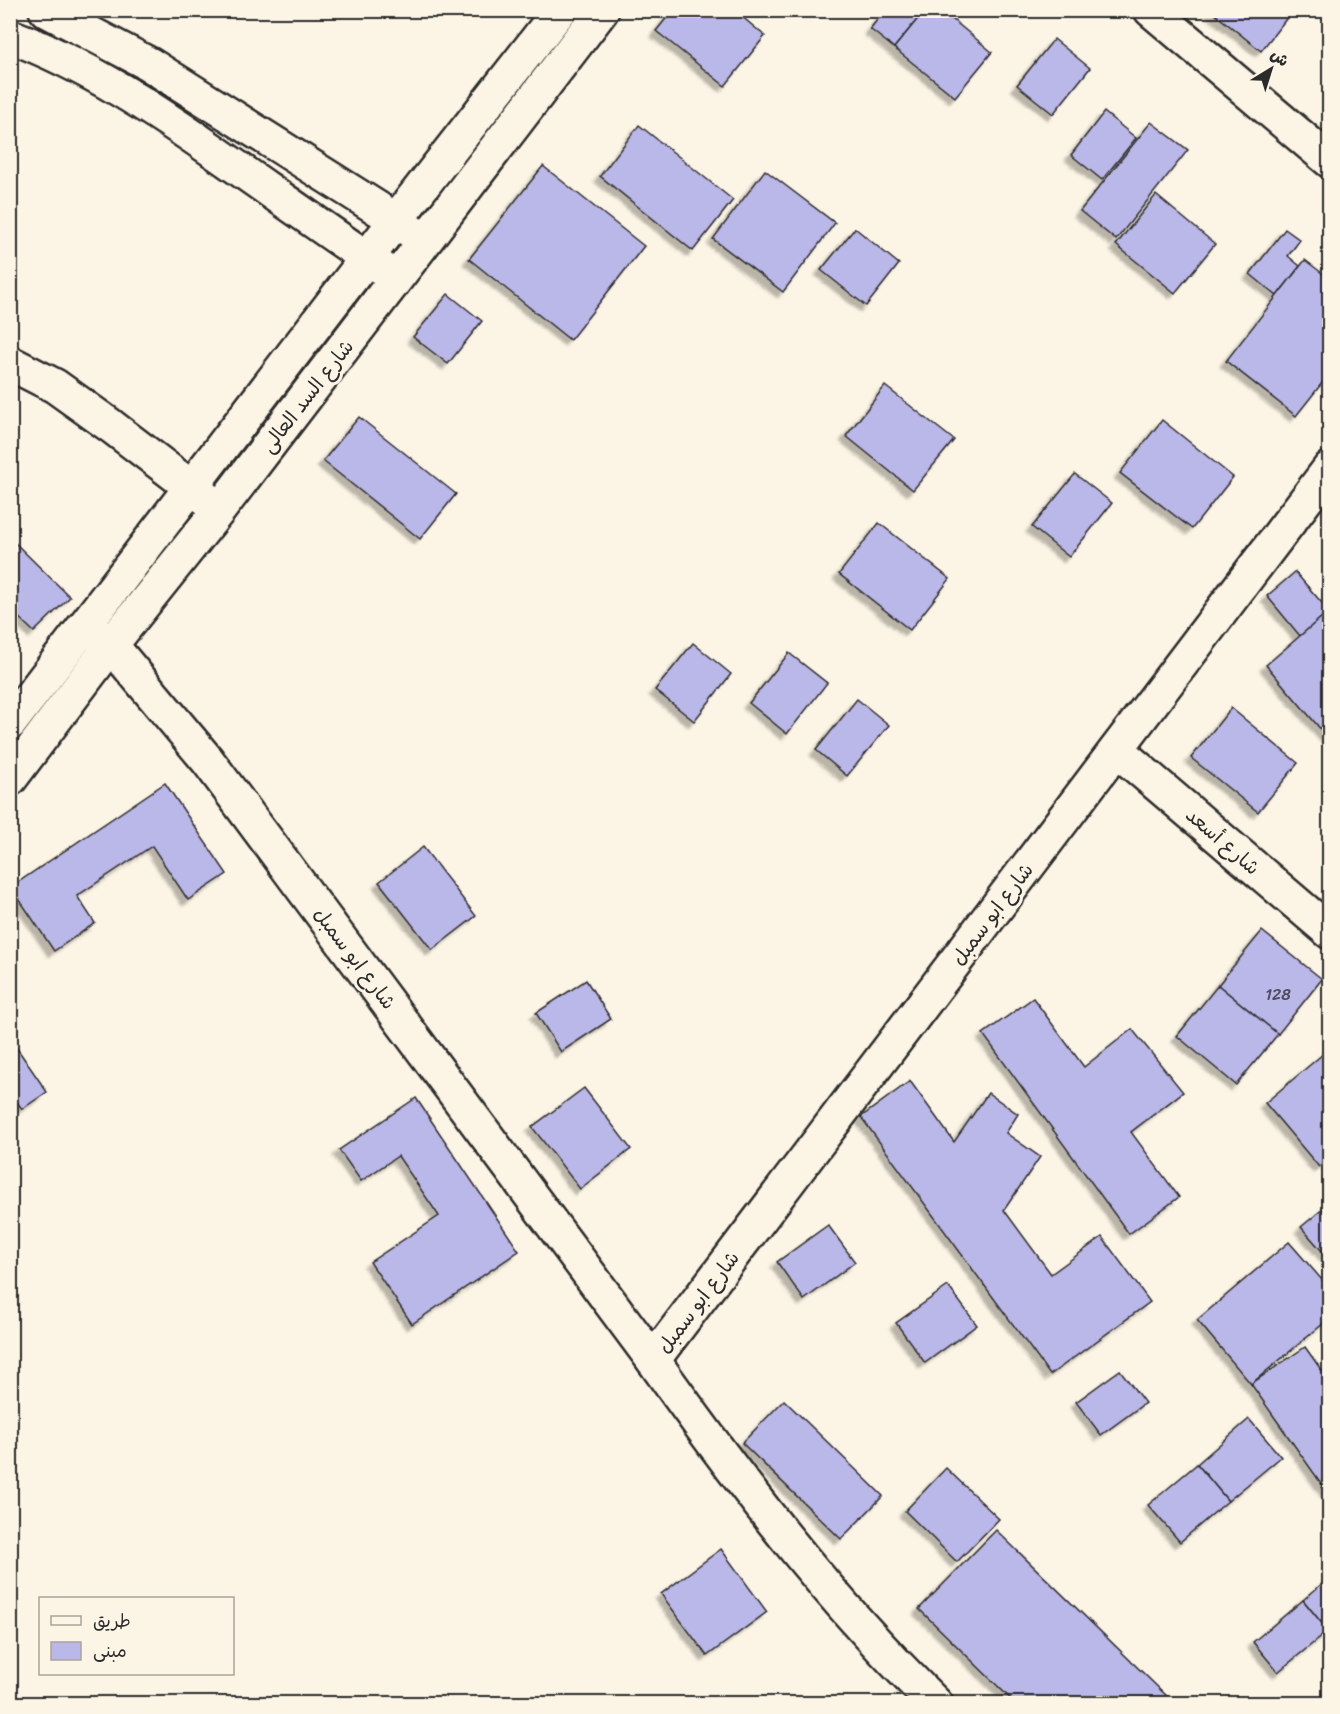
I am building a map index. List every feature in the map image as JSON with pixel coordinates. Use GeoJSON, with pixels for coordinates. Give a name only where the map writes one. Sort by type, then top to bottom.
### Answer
{"type":"FeatureCollection","features":[{"type":"Feature","properties":{"kind":"street"},"geometry":{"type":"LineString","coordinates":[[46,10],[149,64],[396,220],[426,242]]}},
{"type":"Feature","properties":{"kind":"street"},"geometry":{"type":"LineString","coordinates":[[10,723],[98,636],[193,487],[366,258],[560,10]]}},
{"type":"Feature","properties":{"kind":"street","name":"شارع السد العالى"},"geometry":{"type":"LineString","coordinates":[[10,779],[98,636],[219,510],[602,10]]}},
{"type":"Feature","properties":{"kind":"street"},"geometry":{"type":"LineString","coordinates":[[1151,10],[1329,161]]}},
{"type":"Feature","properties":{"kind":"street"},"geometry":{"type":"LineString","coordinates":[[10,36],[38,46],[130,95],[184,130],[397,279]]}},
{"type":"Feature","properties":{"kind":"street"},"geometry":{"type":"LineString","coordinates":[[10,363],[55,386],[193,487],[219,510]]}},
{"type":"Feature","properties":{"kind":"street","name":"شارع ابو سمبل"},"geometry":{"type":"LineString","coordinates":[[653,1360],[1329,468]]}},
{"type":"Feature","properties":{"kind":"street","name":"شارع ابو سمبل"},"geometry":{"type":"LineString","coordinates":[[98,636],[215,770],[653,1360],[717,1450],[785,1537],[856,1622],[936,1704]]}},
{"type":"Feature","properties":{"kind":"street","name":"شارع أسعد"},"geometry":{"type":"LineString","coordinates":[[1117,750],[1329,932]]}},
{"type":"Feature","properties":{"kind":"building"},"geometry":{"type":"Polygon","coordinates":[[[673,10],[734,10],[765,36],[725,86],[656,31],[673,10]]]}},
{"type":"Feature","properties":{"kind":"building"},"geometry":{"type":"Polygon","coordinates":[[[885,10],[925,10],[894,48],[870,29],[885,10]]]}},
{"type":"Feature","properties":{"kind":"building"},"geometry":{"type":"Polygon","coordinates":[[[925,10],[941,10],[992,52],[955,97],[894,48],[925,10]]]}},
{"type":"Feature","properties":{"kind":"building"},"geometry":{"type":"Polygon","coordinates":[[[1210,10],[1293,10],[1261,51],[1210,10]]]}},
{"type":"Feature","properties":{"kind":"building"},"geometry":{"type":"Polygon","coordinates":[[[1054,39],[1090,68],[1053,114],[1017,85],[1054,39]]]}},
{"type":"Feature","properties":{"kind":"building"},"geometry":{"type":"Polygon","coordinates":[[[1104,112],[1136,138],[1102,180],[1071,155],[1104,112]]]}},
{"type":"Feature","properties":{"kind":"building"},"geometry":{"type":"Polygon","coordinates":[[[1151,122],[1188,150],[1116,240],[1080,211],[1151,122]]]}},
{"type":"Feature","properties":{"kind":"building"},"geometry":{"type":"Polygon","coordinates":[[[639,125],[733,200],[693,251],[600,176],[639,125]]]}},
{"type":"Feature","properties":{"kind":"building"},"geometry":{"type":"Polygon","coordinates":[[[543,166],[644,246],[570,340],[469,259],[543,166]]]}},
{"type":"Feature","properties":{"kind":"building"},"geometry":{"type":"Polygon","coordinates":[[[765,170],[835,223],[783,292],[713,239],[765,170]]]}},
{"type":"Feature","properties":{"kind":"building"},"geometry":{"type":"Polygon","coordinates":[[[1156,195],[1215,244],[1175,293],[1116,245],[1156,195]]]}},
{"type":"Feature","properties":{"kind":"building"},"geometry":{"type":"Polygon","coordinates":[[[855,228],[899,264],[866,306],[821,270],[855,228]]]}},
{"type":"Feature","properties":{"kind":"building"},"geometry":{"type":"Polygon","coordinates":[[[1285,229],[1300,240],[1288,256],[1300,266],[1277,296],[1250,274],[1285,229]]]}},
{"type":"Feature","properties":{"kind":"building"},"geometry":{"type":"Polygon","coordinates":[[[1305,260],[1330,279],[1330,373],[1296,416],[1226,361],[1305,260]]]}},
{"type":"Feature","properties":{"kind":"building"},"geometry":{"type":"Polygon","coordinates":[[[448,294],[482,321],[448,364],[413,337],[448,294]]]}},
{"type":"Feature","properties":{"kind":"building"},"geometry":{"type":"Polygon","coordinates":[[[885,386],[954,440],[913,490],[846,436],[885,386]]]}},
{"type":"Feature","properties":{"kind":"building"},"geometry":{"type":"Polygon","coordinates":[[[359,417],[456,494],[420,539],[323,461],[359,417]]]}},
{"type":"Feature","properties":{"kind":"building"},"geometry":{"type":"Polygon","coordinates":[[[1162,420],[1233,477],[1192,529],[1120,473],[1162,420]]]}},
{"type":"Feature","properties":{"kind":"building"},"geometry":{"type":"Polygon","coordinates":[[[1075,474],[1112,503],[1069,557],[1032,527],[1075,474]]]}},
{"type":"Feature","properties":{"kind":"building"},"geometry":{"type":"Polygon","coordinates":[[[879,523],[950,579],[910,630],[839,574],[879,523]]]}},
{"type":"Feature","properties":{"kind":"building"},"geometry":{"type":"Polygon","coordinates":[[[10,538],[70,597],[34,632],[10,609],[10,538]]]}},
{"type":"Feature","properties":{"kind":"building"},"geometry":{"type":"Polygon","coordinates":[[[1295,572],[1329,611],[1300,636],[1267,596],[1295,572]]]}},
{"type":"Feature","properties":{"kind":"building"},"geometry":{"type":"Polygon","coordinates":[[[1330,612],[1329,739],[1266,665],[1330,612]]]}},
{"type":"Feature","properties":{"kind":"building"},"geometry":{"type":"Polygon","coordinates":[[[693,643],[731,674],[694,721],[655,690],[693,643]]]}},
{"type":"Feature","properties":{"kind":"building"},"geometry":{"type":"Polygon","coordinates":[[[789,653],[827,683],[787,734],[749,703],[789,653]]]}},
{"type":"Feature","properties":{"kind":"building"},"geometry":{"type":"Polygon","coordinates":[[[857,699],[889,725],[847,776],[816,750],[857,699]]]}},
{"type":"Feature","properties":{"kind":"building"},"geometry":{"type":"Polygon","coordinates":[[[1231,708],[1298,763],[1258,812],[1191,758],[1231,708]]]}},
{"type":"Feature","properties":{"kind":"building"},"geometry":{"type":"Polygon","coordinates":[[[165,783],[227,874],[188,900],[152,846],[77,896],[95,923],[54,951],[11,887],[165,783]]]}},
{"type":"Feature","properties":{"kind":"building"},"geometry":{"type":"Polygon","coordinates":[[[423,847],[476,916],[432,950],[379,882],[423,847]]]}},
{"type":"Feature","properties":{"kind":"building"},"geometry":{"type":"Polygon","coordinates":[[[1262,931],[1322,979],[1278,1034],[1218,985],[1262,931]]]}},
{"type":"Feature","properties":{"kind":"building"},"geometry":{"type":"Polygon","coordinates":[[[586,980],[611,1019],[561,1052],[536,1013],[586,980]]]}},
{"type":"Feature","properties":{"kind":"building"},"geometry":{"type":"Polygon","coordinates":[[[1218,985],[1278,1034],[1236,1085],[1177,1036],[1218,985]]]}},
{"type":"Feature","properties":{"kind":"building"},"geometry":{"type":"Polygon","coordinates":[[[1033,998],[1084,1067],[1132,1029],[1183,1092],[1131,1132],[1179,1197],[1129,1234],[983,1034],[1033,998]]]}},
{"type":"Feature","properties":{"kind":"building"},"geometry":{"type":"Polygon","coordinates":[[[10,1038],[47,1092],[22,1109],[10,1092],[10,1038]]]}},
{"type":"Feature","properties":{"kind":"building"},"geometry":{"type":"Polygon","coordinates":[[[1330,1048],[1330,1158],[1319,1167],[1265,1103],[1330,1048]]]}},
{"type":"Feature","properties":{"kind":"building"},"geometry":{"type":"Polygon","coordinates":[[[910,1081],[954,1142],[988,1093],[1018,1114],[1006,1133],[1040,1157],[1004,1210],[1051,1274],[1102,1237],[1150,1302],[1050,1375],[861,1117],[910,1081]]]}},
{"type":"Feature","properties":{"kind":"building"},"geometry":{"type":"Polygon","coordinates":[[[584,1088],[631,1149],[580,1189],[532,1127],[584,1088]]]}},
{"type":"Feature","properties":{"kind":"building"},"geometry":{"type":"Polygon","coordinates":[[[416,1098],[519,1251],[412,1324],[370,1262],[439,1216],[398,1156],[361,1181],[339,1150],[416,1098]]]}},
{"type":"Feature","properties":{"kind":"building"},"geometry":{"type":"Polygon","coordinates":[[[1330,1203],[1330,1260],[1301,1227],[1330,1203]]]}},
{"type":"Feature","properties":{"kind":"building"},"geometry":{"type":"Polygon","coordinates":[[[828,1225],[855,1262],[804,1300],[777,1262],[828,1225]]]}},
{"type":"Feature","properties":{"kind":"building"},"geometry":{"type":"Polygon","coordinates":[[[1289,1242],[1330,1289],[1330,1318],[1251,1384],[1197,1320],[1289,1242]]]}},
{"type":"Feature","properties":{"kind":"building"},"geometry":{"type":"Polygon","coordinates":[[[948,1286],[977,1325],[925,1363],[896,1323],[948,1286]]]}},
{"type":"Feature","properties":{"kind":"building"},"geometry":{"type":"Polygon","coordinates":[[[1305,1347],[1330,1382],[1330,1496],[1251,1384],[1305,1347]]]}},
{"type":"Feature","properties":{"kind":"building"},"geometry":{"type":"Polygon","coordinates":[[[1120,1370],[1145,1403],[1101,1435],[1076,1402],[1120,1370]]]}},
{"type":"Feature","properties":{"kind":"building"},"geometry":{"type":"Polygon","coordinates":[[[784,1400],[883,1496],[841,1539],[742,1443],[784,1400]]]}},
{"type":"Feature","properties":{"kind":"building"},"geometry":{"type":"Polygon","coordinates":[[[1249,1419],[1281,1457],[1228,1501],[1197,1464],[1249,1419]]]}},
{"type":"Feature","properties":{"kind":"building"},"geometry":{"type":"Polygon","coordinates":[[[1197,1464],[1228,1501],[1180,1542],[1148,1505],[1197,1464]]]}},
{"type":"Feature","properties":{"kind":"building"},"geometry":{"type":"Polygon","coordinates":[[[946,1468],[999,1519],[957,1562],[905,1511],[946,1468]]]}},
{"type":"Feature","properties":{"kind":"building"},"geometry":{"type":"Polygon","coordinates":[[[996,1530],[1171,1700],[1167,1704],[1016,1704],[919,1609],[996,1530]]]}},
{"type":"Feature","properties":{"kind":"building"},"geometry":{"type":"Polygon","coordinates":[[[721,1549],[767,1612],[707,1656],[661,1594],[721,1549]]]}},
{"type":"Feature","properties":{"kind":"building"},"geometry":{"type":"Polygon","coordinates":[[[1330,1577],[1330,1629],[1328,1631],[1303,1600],[1330,1577]]]}},
{"type":"Feature","properties":{"kind":"building"},"geometry":{"type":"Polygon","coordinates":[[[1303,1600],[1328,1631],[1278,1672],[1253,1642],[1303,1600]]]}}]}
